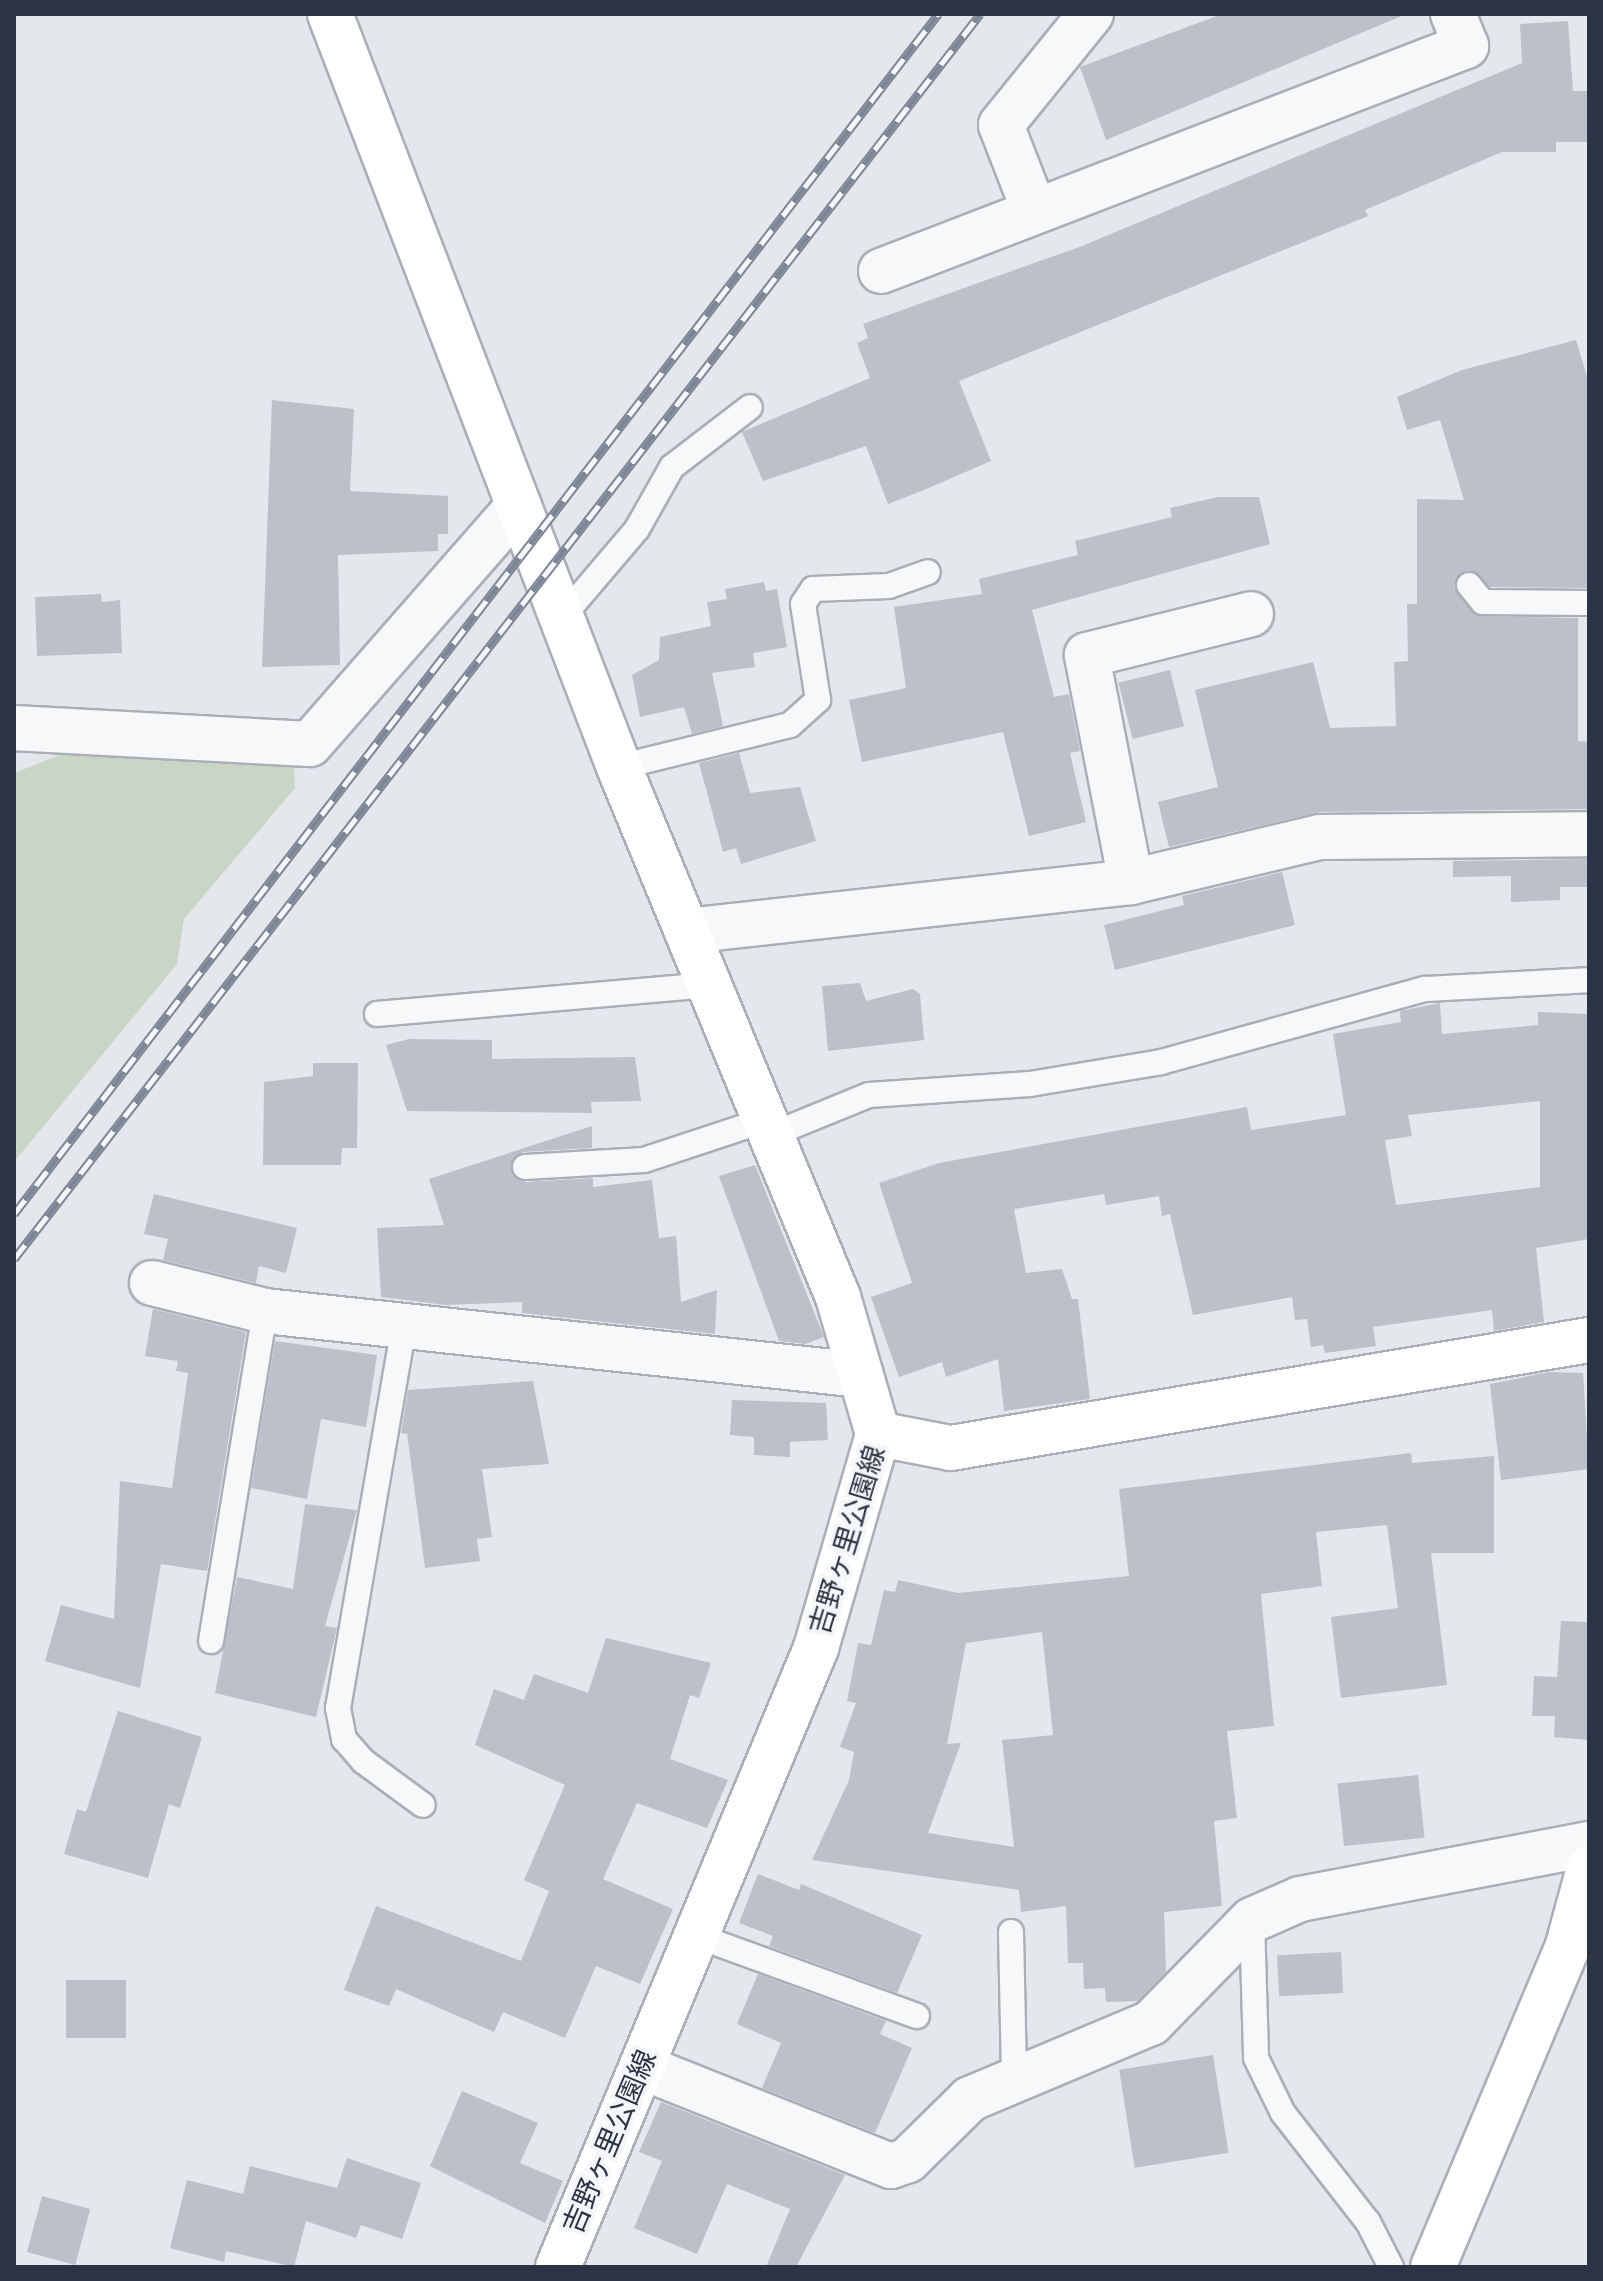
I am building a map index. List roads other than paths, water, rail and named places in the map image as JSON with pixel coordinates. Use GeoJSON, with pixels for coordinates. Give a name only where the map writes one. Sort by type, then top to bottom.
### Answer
{"type":"FeatureCollection","features":[{"type":"Feature","properties":{"kind":"street"},"geometry":{"type":"LineString","coordinates":[[330,14],[619,767],[838,1297],[878,1434]]}},
{"type":"Feature","properties":{"kind":"street"},"geometry":{"type":"LineString","coordinates":[[1034,210],[1001,125],[1091,14]]}},
{"type":"Feature","properties":{"kind":"street"},"geometry":{"type":"LineString","coordinates":[[881,271],[1466,46],[1453,14]]}},
{"type":"Feature","properties":{"kind":"street"},"geometry":{"type":"LineString","coordinates":[[14,728],[310,744],[519,505]]}},
{"type":"Feature","properties":{"kind":"street"},"geometry":{"type":"LineString","coordinates":[[1131,882],[1087,655],[1251,614]]}},
{"type":"Feature","properties":{"kind":"street"},"geometry":{"type":"LineString","coordinates":[[687,931],[1131,882],[1332,836],[1589,834]]}},
{"type":"Feature","properties":{"kind":"street"},"geometry":{"type":"LineString","coordinates":[[152,1283],[265,1311],[861,1375]]}},
{"type":"Feature","properties":{"kind":"street","name":"吉野ヶ里公園線"},"geometry":{"type":"LineString","coordinates":[[558,2267],[816,1648],[878,1434],[951,1448],[1589,1340]]}},
{"type":"Feature","properties":{"kind":"street"},"geometry":{"type":"LineString","coordinates":[[642,2067],[891,2166],[908,2160],[970,2099],[1014,2075],[1151,2023],[1252,1920],[1300,1899],[1589,1844]]}},
{"type":"Feature","properties":{"kind":"street"},"geometry":{"type":"LineString","coordinates":[[1433,2267],[1567,1949],[1589,1868]]}},
{"type":"Feature","properties":{"kind":"lane"},"geometry":{"type":"LineString","coordinates":[[563,616],[637,529],[672,467],[750,407]]}},
{"type":"Feature","properties":{"kind":"lane"},"geometry":{"type":"LineString","coordinates":[[619,767],[790,725],[818,700],[803,604],[813,589],[889,586],[928,572]]}},
{"type":"Feature","properties":{"kind":"lane"},"geometry":{"type":"LineString","coordinates":[[1469,585],[1483,602],[1589,603]]}},
{"type":"Feature","properties":{"kind":"lane"},"geometry":{"type":"LineString","coordinates":[[525,1167],[644,1160],[768,1128],[869,1095],[1030,1084],[1161,1062],[1425,989],[1589,980]]}},
{"type":"Feature","properties":{"kind":"lane"},"geometry":{"type":"LineString","coordinates":[[377,1014],[709,985]]}},
{"type":"Feature","properties":{"kind":"lane"},"geometry":{"type":"LineString","coordinates":[[211,1641],[265,1311]]}},
{"type":"Feature","properties":{"kind":"lane"},"geometry":{"type":"LineString","coordinates":[[404,1326],[338,1708],[344,1739],[363,1761],[423,1805]]}},
{"type":"Feature","properties":{"kind":"lane"},"geometry":{"type":"LineString","coordinates":[[1252,1920],[1256,2058],[1283,2113],[1368,2222],[1391,2267]]}},
{"type":"Feature","properties":{"kind":"lane"},"geometry":{"type":"LineString","coordinates":[[1011,1932],[1014,2075]]}},
{"type":"Feature","properties":{"kind":"lane"},"geometry":{"type":"LineString","coordinates":[[697,1936],[917,2016]]}},
{"type":"Feature","properties":{"kind":"railway"},"geometry":{"type":"LineString","coordinates":[[14,1214],[938,14]]}},
{"type":"Feature","properties":{"kind":"railway"},"geometry":{"type":"LineString","coordinates":[[14,1259],[980,14]]}}]}
